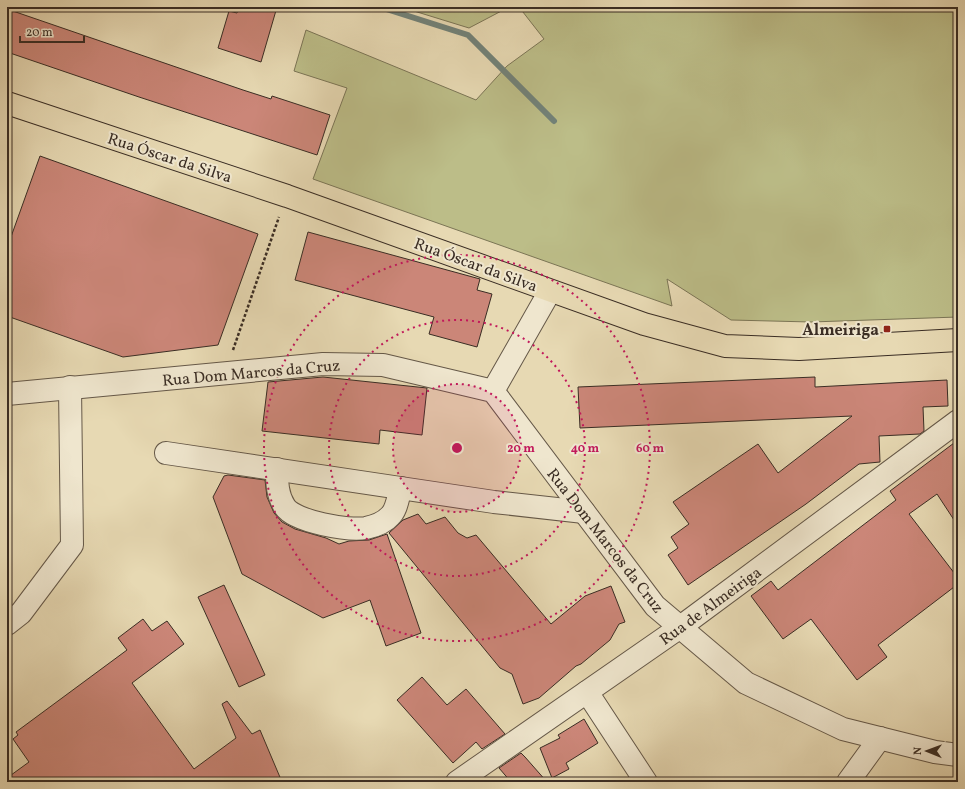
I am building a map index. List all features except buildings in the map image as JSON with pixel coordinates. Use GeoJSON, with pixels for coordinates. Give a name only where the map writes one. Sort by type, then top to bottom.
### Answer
{"type":"FeatureCollection","features":[{"type":"Feature","properties":{"kind":"main road","name":"Rua Óscar da Silva"},"geometry":{"type":"LineString","coordinates":[[7,103],[287,196],[644,324],[725,346],[798,349],[958,340]]}},
{"type":"Feature","properties":{"kind":"street"},"geometry":{"type":"LineString","coordinates":[[494,391],[550,291]]}},
{"type":"Feature","properties":{"kind":"street","name":"Rua Dom Marcos da Cruz"},"geometry":{"type":"LineString","coordinates":[[7,394],[323,364],[383,365],[494,391],[654,606],[746,683],[843,729],[935,752],[958,755]]}},
{"type":"Feature","properties":{"kind":"street"},"geometry":{"type":"LineString","coordinates":[[7,624],[21,613],[72,545],[70,387]]}},
{"type":"Feature","properties":{"kind":"street","name":"Rua de Almeiriga"},"geometry":{"type":"LineString","coordinates":[[458,782],[680,628],[958,421]]}},
{"type":"Feature","properties":{"kind":"street"},"geometry":{"type":"LineString","coordinates":[[166,453],[494,502],[584,512]]}},
{"type":"Feature","properties":{"kind":"street"},"geometry":{"type":"LineString","coordinates":[[277,469],[280,498],[286,509],[301,518],[348,528],[364,528],[383,523],[392,515],[401,488]]}},
{"type":"Feature","properties":{"kind":"street"},"geometry":{"type":"LineString","coordinates":[[587,692],[646,782]]}},
{"type":"Feature","properties":{"kind":"street"},"geometry":{"type":"LineString","coordinates":[[848,782],[851,780],[880,738]]}},
{"type":"Feature","properties":{"kind":"path"},"geometry":{"type":"LineString","coordinates":[[225,373],[287,196]]}},
{"type":"Feature","properties":{"kind":"green space"},"geometry":{"type":"Polygon","coordinates":[[[401,7],[509,7],[469,28],[401,7]]]}},
{"type":"Feature","properties":{"kind":"green space"},"geometry":{"type":"Polygon","coordinates":[[[519,7],[958,7],[958,317],[811,322],[731,320],[667,279],[672,306],[313,179],[347,88],[294,71],[306,30],[476,100],[507,66],[544,39],[519,7]]]}},
{"type":"Feature","properties":{"kind":"waterway"},"geometry":{"type":"LineString","coordinates":[[380,7],[468,35],[554,121]]}},
{"type":"Feature","properties":{"kind":"place","name":"Almeiriga"},"geometry":{"type":"Point","coordinates":[887,329]}}]}
